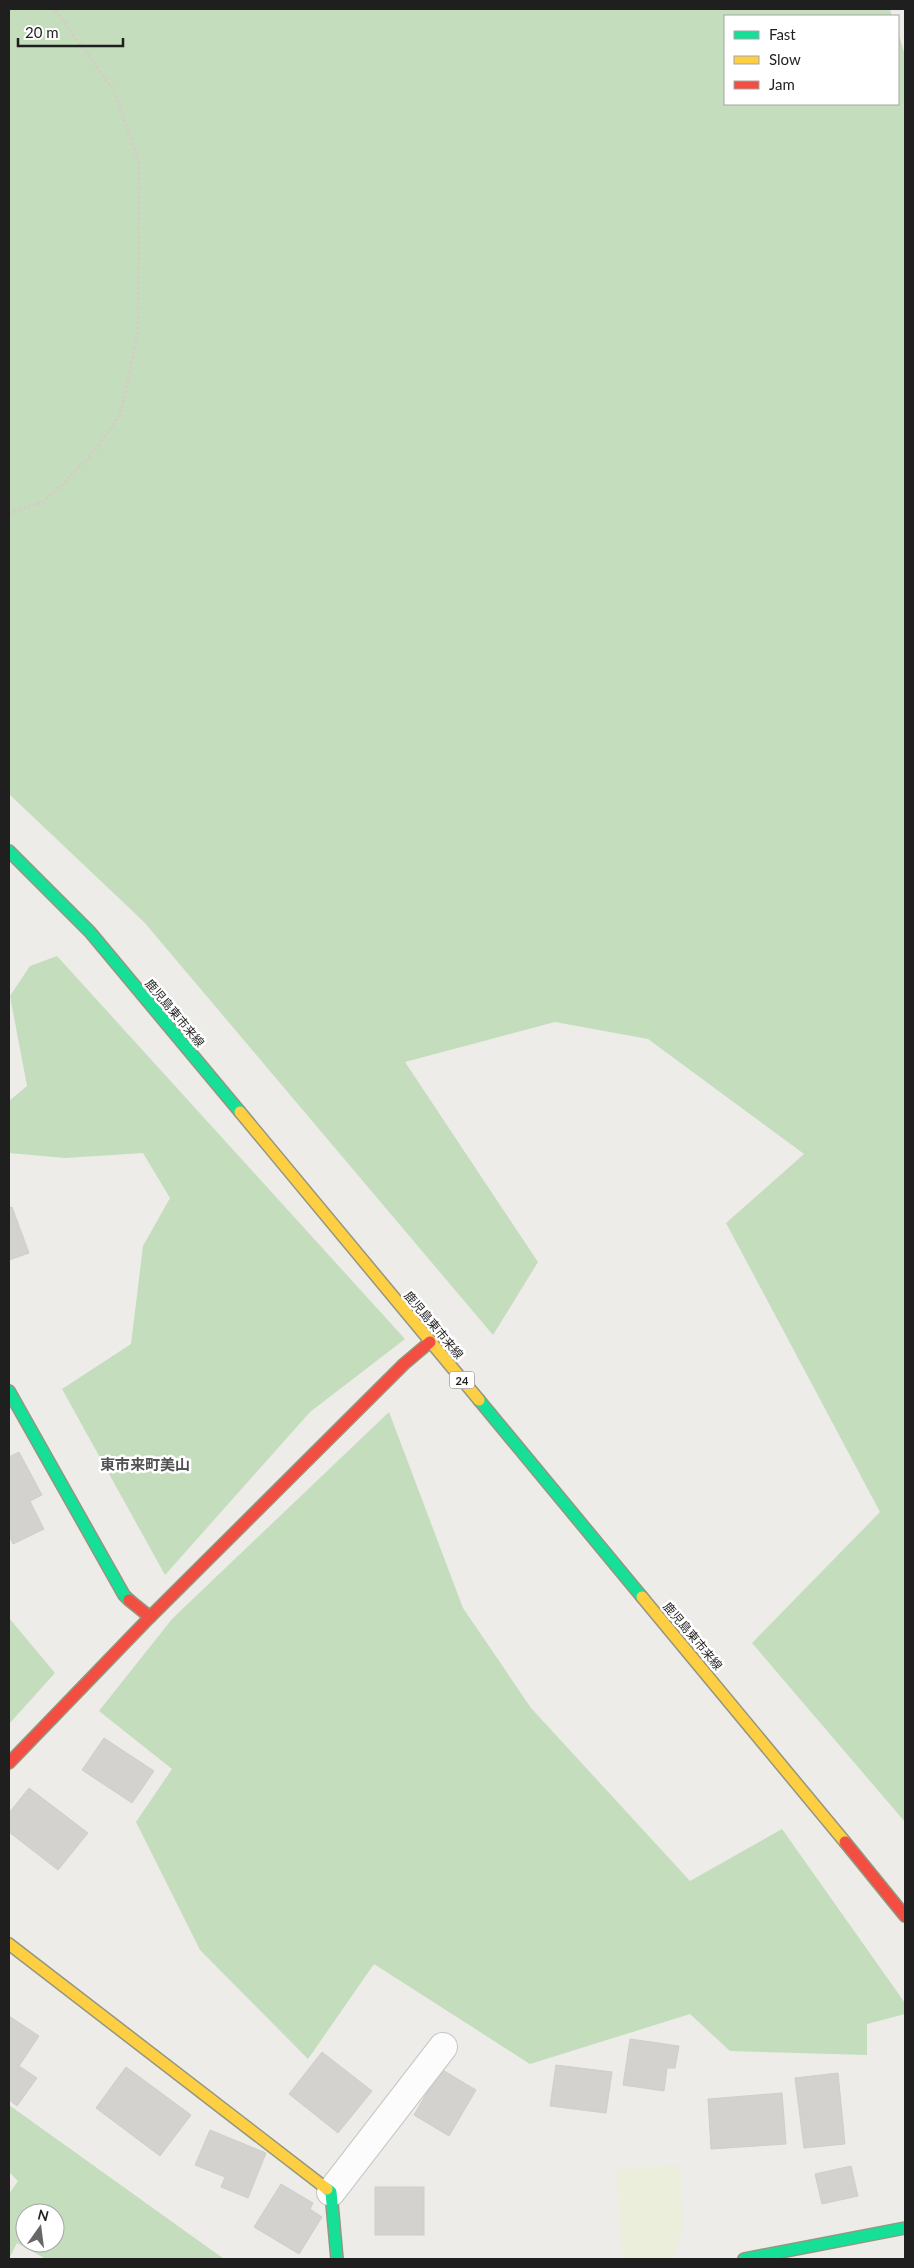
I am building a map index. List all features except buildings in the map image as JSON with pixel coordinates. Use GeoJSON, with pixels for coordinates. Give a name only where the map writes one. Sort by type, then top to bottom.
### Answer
{"type":"FeatureCollection","features":[{"type":"Feature","properties":{"kind":"street","name":"鹿児島東市来線"},"geometry":{"type":"LineString","coordinates":[[9,851],[90,932],[808,1796],[905,1916]]}},
{"type":"Feature","properties":{"kind":"street"},"geometry":{"type":"LineString","coordinates":[[9,1763],[150,1617],[404,1364],[430,1342]]}},
{"type":"Feature","properties":{"kind":"street"},"geometry":{"type":"LineString","coordinates":[[9,1391],[124,1595],[150,1617]]}},
{"type":"Feature","properties":{"kind":"street"},"geometry":{"type":"LineString","coordinates":[[9,1944],[331,2192]]}},
{"type":"Feature","properties":{"kind":"street"},"geometry":{"type":"LineString","coordinates":[[337,2259],[331,2192],[444,2047]]}},
{"type":"Feature","properties":{"kind":"street"},"geometry":{"type":"LineString","coordinates":[[744,2259],[905,2228]]}},
{"type":"Feature","properties":{"kind":"path"},"geometry":{"type":"LineString","coordinates":[[9,513],[45,501],[90,455],[120,415],[138,332],[139,163],[114,90],[54,9]]}},
{"type":"Feature","properties":{"kind":"green space"},"geometry":{"type":"Polygon","coordinates":[[[9,9],[890,9],[892,15],[724,15],[724,105],[899,105],[899,35],[905,55],[905,1822],[752,1643],[880,1512],[726,1223],[804,1154],[648,1039],[555,1022],[405,1062],[538,1262],[493,1335],[144,922],[9,794],[9,9]]]}},
{"type":"Feature","properties":{"kind":"green space"},"geometry":{"type":"Polygon","coordinates":[[[57,956],[405,1339],[310,1412],[165,1575],[62,1389],[131,1344],[143,1246],[170,1198],[143,1153],[65,1158],[9,1153],[9,1101],[27,1086],[10,996],[30,966],[57,956]]]}},
{"type":"Feature","properties":{"kind":"green space"},"geometry":{"type":"Polygon","coordinates":[[[389,1412],[463,1608],[531,1708],[690,1881],[782,1829],[905,2003],[905,2014],[867,2024],[867,2055],[730,2051],[690,2014],[530,2064],[374,1964],[308,2059],[200,1950],[136,1822],[172,1769],[99,1711],[172,1619],[389,1412]]]}},
{"type":"Feature","properties":{"kind":"green space"},"geometry":{"type":"Polygon","coordinates":[[[9,1618],[55,1673],[9,1724],[9,1618]]]}},
{"type":"Feature","properties":{"kind":"green space"},"geometry":{"type":"Polygon","coordinates":[[[9,2105],[224,2259],[46,2259],[35,2253],[65,2253],[65,2203],[15,2203],[15,2247],[9,2259],[9,2194],[18,2181],[9,2172],[9,2105]]]}},
{"type":"Feature","properties":{"kind":"green space"},"geometry":{"type":"Polygon","coordinates":[[[680,2165],[683,2228],[673,2259],[623,2259],[616,2169],[680,2165]]]}},
{"type":"Feature","properties":{"kind":"traffic: fast"},"geometry":{"type":"LineString","coordinates":[[9,851],[90,932],[240,1112]]}},
{"type":"Feature","properties":{"kind":"traffic: fast"},"geometry":{"type":"LineString","coordinates":[[9,1391],[124,1595],[129,1600]]}},
{"type":"Feature","properties":{"kind":"traffic: fast"},"geometry":{"type":"LineString","coordinates":[[479,1400],[642,1597]]}},
{"type":"Feature","properties":{"kind":"traffic: fast"},"geometry":{"type":"LineString","coordinates":[[327,2189],[331,2192],[337,2259]]}},
{"type":"Feature","properties":{"kind":"traffic: fast"},"geometry":{"type":"LineString","coordinates":[[744,2259],[905,2228]]}},
{"type":"Feature","properties":{"kind":"traffic: slow"},"geometry":{"type":"LineString","coordinates":[[240,1112],[479,1400]]}},
{"type":"Feature","properties":{"kind":"traffic: slow"},"geometry":{"type":"LineString","coordinates":[[642,1597],[845,1842]]}},
{"type":"Feature","properties":{"kind":"traffic: slow"},"geometry":{"type":"LineString","coordinates":[[9,1944],[327,2189]]}},
{"type":"Feature","properties":{"kind":"traffic: jam"},"geometry":{"type":"LineString","coordinates":[[150,1617],[404,1364],[430,1342]]}},
{"type":"Feature","properties":{"kind":"traffic: jam"},"geometry":{"type":"LineString","coordinates":[[9,1763],[150,1617],[129,1600]]}},
{"type":"Feature","properties":{"kind":"traffic: jam"},"geometry":{"type":"LineString","coordinates":[[845,1842],[905,1916]]}},
{"type":"Feature","properties":{"kind":"district","name":"東市来町美山"},"geometry":{"type":"Point","coordinates":[145,1464]}}]}
